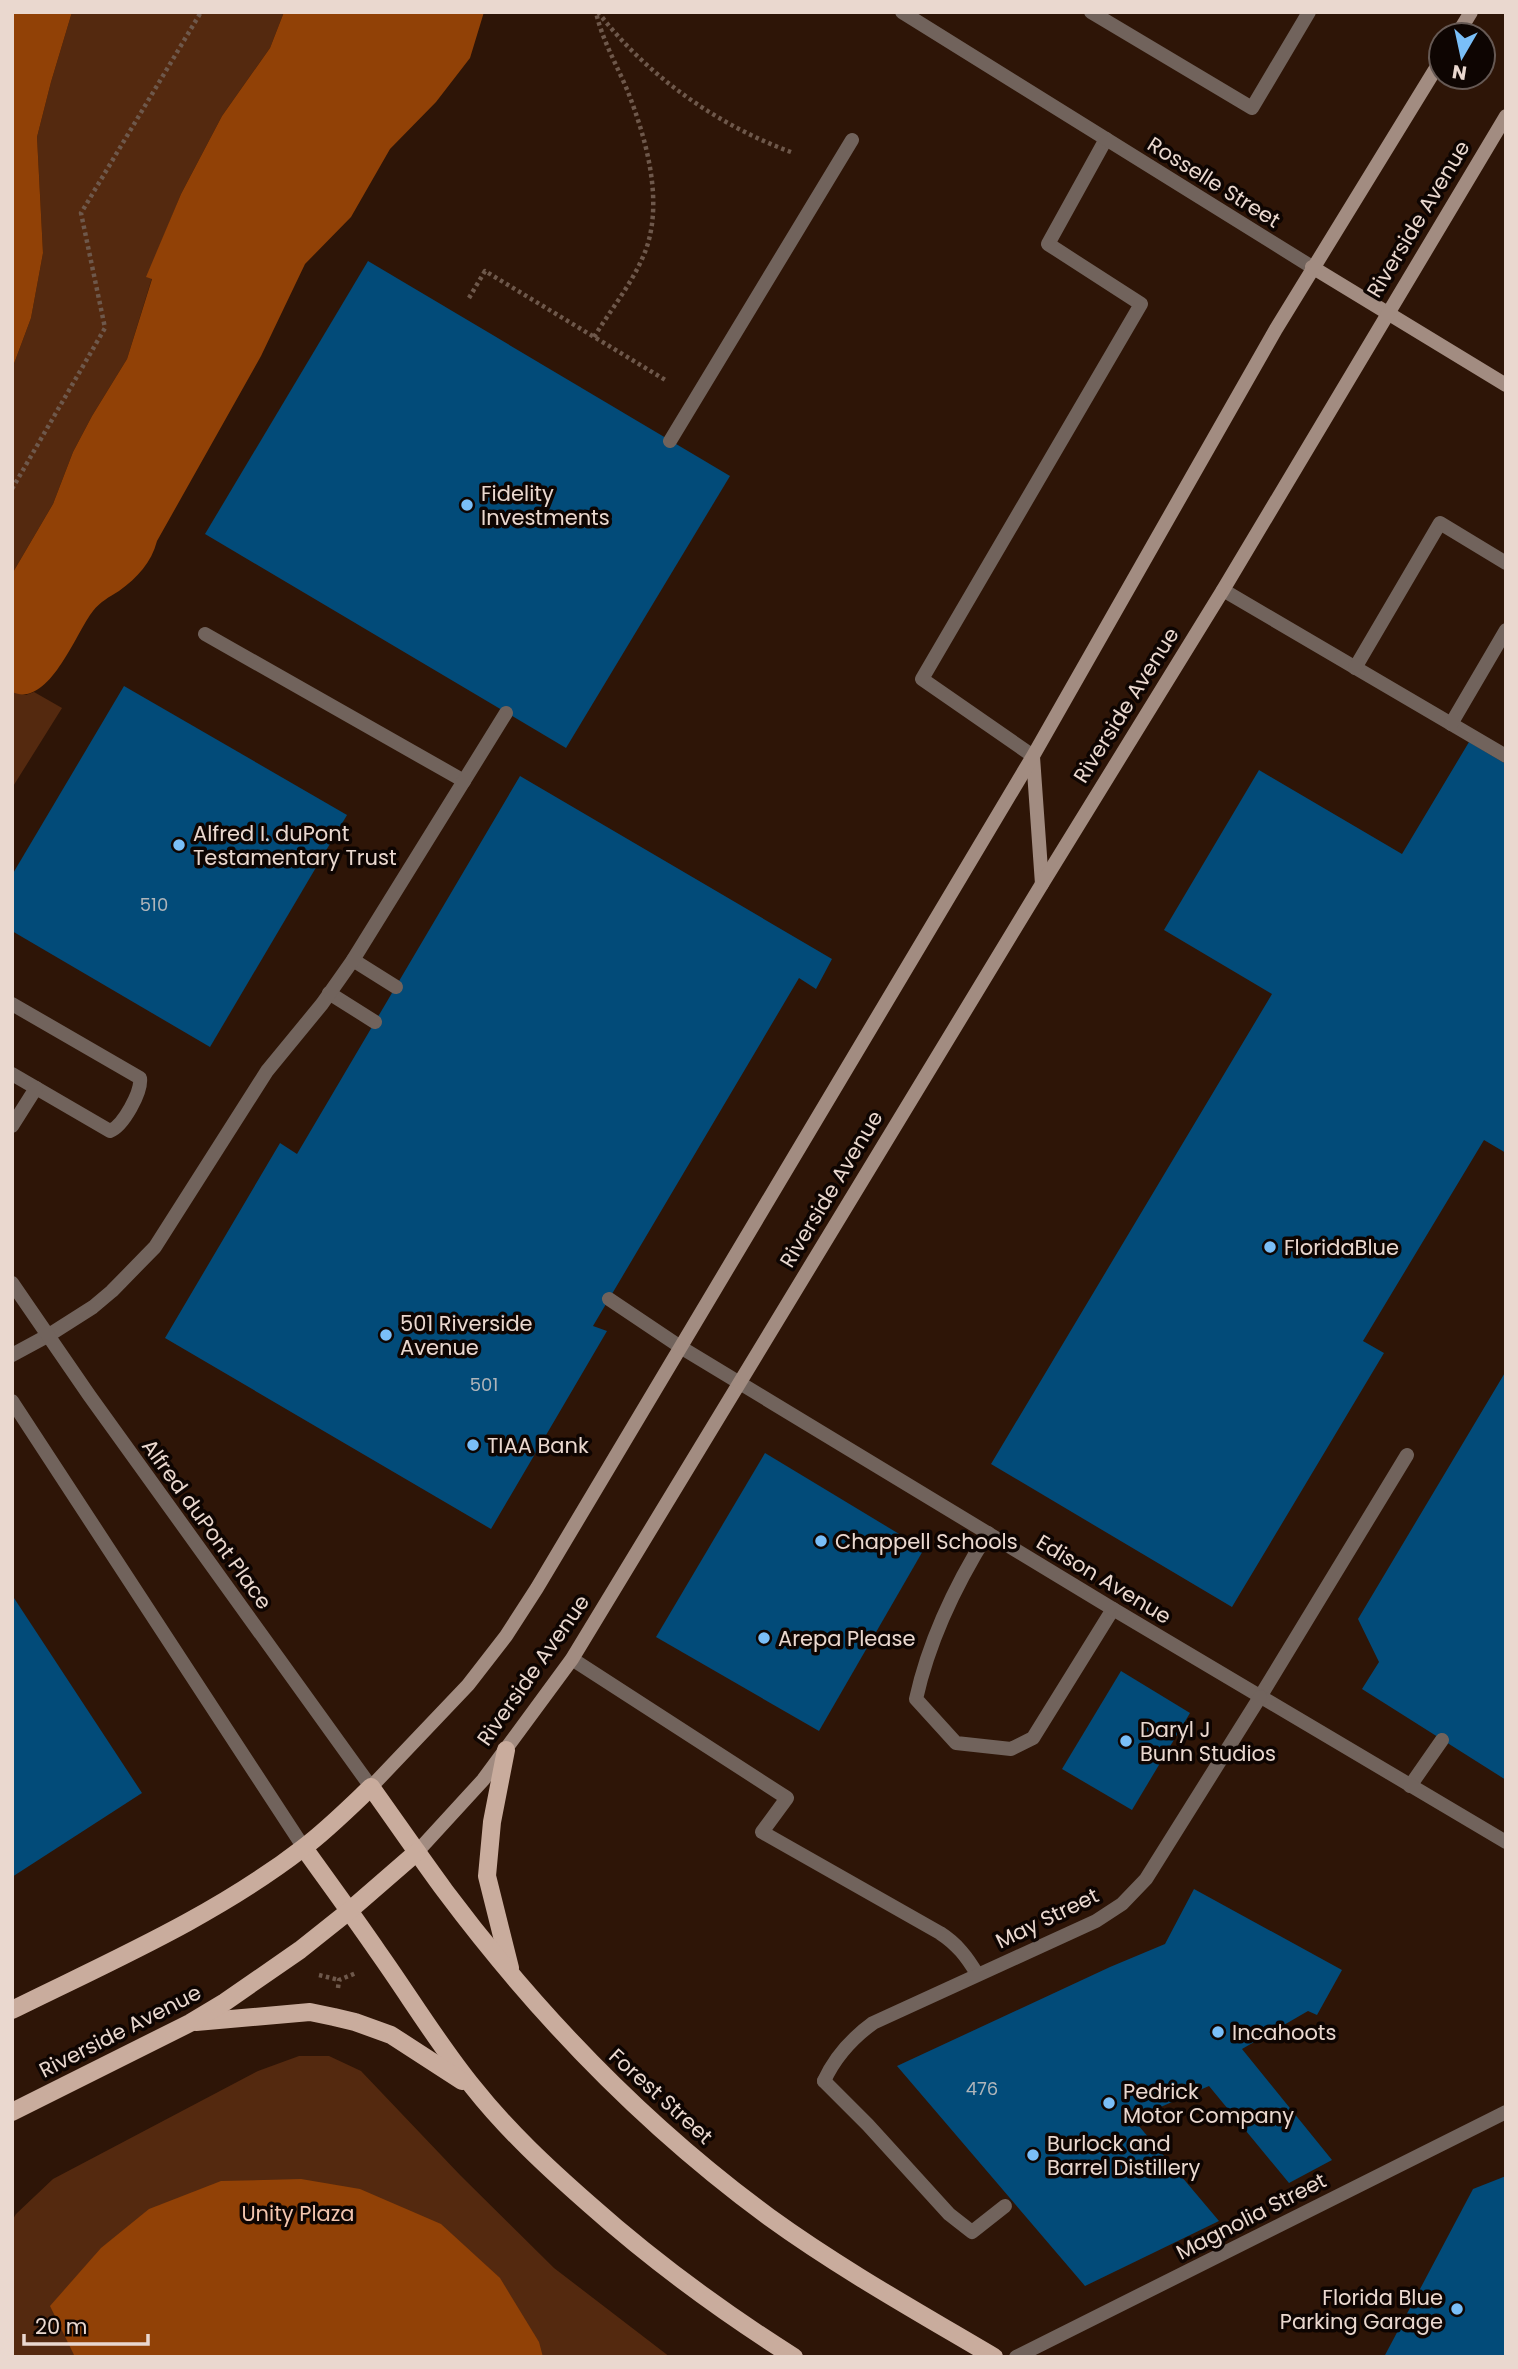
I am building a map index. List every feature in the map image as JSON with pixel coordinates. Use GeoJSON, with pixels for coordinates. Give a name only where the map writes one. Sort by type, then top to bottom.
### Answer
{"type":"FeatureCollection","features":[{"type":"Feature","properties":{"kind":"main road","name":"Riverside Avenue"},"geometry":{"type":"LineString","coordinates":[[12,2010],[200,1916],[304,1848],[371,1787],[453,1702],[506,1636],[682,1348],[1033,756],[1312,267],[1427,82]]}},
{"type":"Feature","properties":{"kind":"main road","name":"Riverside Avenue"},"geometry":{"type":"LineString","coordinates":[[13,2112],[190,2023],[268,1972],[349,1911],[417,1852],[483,1780],[506,1750],[572,1659],[1223,590],[1506,116]]}},
{"type":"Feature","properties":{"kind":"main road","name":"Rosselle Street"},"geometry":{"type":"LineString","coordinates":[[1312,267],[1506,385]]}},
{"type":"Feature","properties":{"kind":"main road"},"geometry":{"type":"LineString","coordinates":[[1033,756],[1042,884]]}},
{"type":"Feature","properties":{"kind":"main road"},"geometry":{"type":"LineString","coordinates":[[506,1750],[492,1822],[487,1876],[512,1974]]}},
{"type":"Feature","properties":{"kind":"main road","name":"Forest Street"},"geometry":{"type":"LineString","coordinates":[[371,1787],[445,1891],[512,1974],[606,2078],[710,2171],[769,2217],[827,2256],[994,2357]]}},
{"type":"Feature","properties":{"kind":"main road"},"geometry":{"type":"LineString","coordinates":[[304,1848],[434,2036],[474,2089],[549,2169],[634,2244],[691,2288],[794,2357]]}},
{"type":"Feature","properties":{"kind":"main road"},"geometry":{"type":"LineString","coordinates":[[190,2023],[310,2012],[355,2022],[391,2035],[474,2089]]}},
{"type":"Feature","properties":{"kind":"street"},"geometry":{"type":"LineString","coordinates":[[1091,12],[1252,108],[1309,12]]}},
{"type":"Feature","properties":{"kind":"street","name":"Rosselle Street"},"geometry":{"type":"LineString","coordinates":[[908,14],[1312,267]]}},
{"type":"Feature","properties":{"kind":"street"},"geometry":{"type":"LineString","coordinates":[[1033,756],[922,679],[1141,304],[1048,244],[1106,139]]}},
{"type":"Feature","properties":{"kind":"street"},"geometry":{"type":"LineString","coordinates":[[670,441],[852,140]]}},
{"type":"Feature","properties":{"kind":"street"},"geometry":{"type":"LineString","coordinates":[[1355,668],[1440,523],[1506,564]]}},
{"type":"Feature","properties":{"kind":"street"},"geometry":{"type":"LineString","coordinates":[[1223,590],[1506,756]]}},
{"type":"Feature","properties":{"kind":"street"},"geometry":{"type":"LineString","coordinates":[[1451,724],[1506,630]]}},
{"type":"Feature","properties":{"kind":"street"},"geometry":{"type":"LineString","coordinates":[[205,634],[464,781]]}},
{"type":"Feature","properties":{"kind":"street"},"geometry":{"type":"LineString","coordinates":[[12,1354],[49,1335],[93,1307],[155,1247],[267,1071],[353,960],[506,713]]}},
{"type":"Feature","properties":{"kind":"street"},"geometry":{"type":"LineString","coordinates":[[353,960],[396,987]]}},
{"type":"Feature","properties":{"kind":"street"},"geometry":{"type":"LineString","coordinates":[[329,993],[375,1022]]}},
{"type":"Feature","properties":{"kind":"street"},"geometry":{"type":"LineString","coordinates":[[12,1004],[140,1078],[141,1087],[118,1128],[110,1131],[12,1074]]}},
{"type":"Feature","properties":{"kind":"street"},"geometry":{"type":"LineString","coordinates":[[12,1126],[36,1088]]}},
{"type":"Feature","properties":{"kind":"street","name":"Alfred duPont Place"},"geometry":{"type":"LineString","coordinates":[[12,1283],[89,1395],[371,1787]]}},
{"type":"Feature","properties":{"kind":"street","name":"Edison Avenue"},"geometry":{"type":"LineString","coordinates":[[609,1299],[682,1348],[1112,1609],[1506,1842]]}},
{"type":"Feature","properties":{"kind":"street"},"geometry":{"type":"LineString","coordinates":[[12,1401],[304,1848]]}},
{"type":"Feature","properties":{"kind":"street","name":"May Street"},"geometry":{"type":"LineString","coordinates":[[1005,2206],[972,2231],[949,2214],[824,2081],[830,2067],[848,2043],[873,2023],[1102,1917],[1135,1892],[1146,1879],[1260,1698],[1407,1455]]}},
{"type":"Feature","properties":{"kind":"street"},"geometry":{"type":"LineString","coordinates":[[988,1532],[966,1568],[924,1663],[916,1699],[956,1743],[1011,1749],[1033,1738],[1112,1609]]}},
{"type":"Feature","properties":{"kind":"street"},"geometry":{"type":"LineString","coordinates":[[572,1659],[787,1798],[762,1832],[940,1933],[960,1948],[977,1974]]}},
{"type":"Feature","properties":{"kind":"street"},"geometry":{"type":"LineString","coordinates":[[1410,1786],[1442,1740]]}},
{"type":"Feature","properties":{"kind":"street"},"geometry":{"type":"LineString","coordinates":[[12,2122],[13,2112]]}},
{"type":"Feature","properties":{"kind":"street","name":"Magnolia Street"},"geometry":{"type":"LineString","coordinates":[[1016,2357],[1506,2112]]}},
{"type":"Feature","properties":{"kind":"path"},"geometry":{"type":"LineString","coordinates":[[12,489],[105,328],[81,213],[201,12]]}},
{"type":"Feature","properties":{"kind":"path"},"geometry":{"type":"LineString","coordinates":[[597,12],[629,48],[689,98],[747,132],[791,152]]}},
{"type":"Feature","properties":{"kind":"path"},"geometry":{"type":"LineString","coordinates":[[594,337],[642,260],[650,239],[653,216],[652,188],[641,131],[628,92],[599,25],[597,12]]}},
{"type":"Feature","properties":{"kind":"path"},"geometry":{"type":"LineString","coordinates":[[469,298],[485,271],[667,381]]}},
{"type":"Feature","properties":{"kind":"path"},"geometry":{"type":"LineString","coordinates":[[319,1975],[340,1980],[357,1973]]}},
{"type":"Feature","properties":{"kind":"path"},"geometry":{"type":"LineString","coordinates":[[337,1998],[340,1980]]}},
{"type":"Feature","properties":{"kind":"green space"},"geometry":{"type":"Polygon","coordinates":[[[72,12],[284,12],[270,48],[222,116],[181,194],[147,277],[152,278],[127,359],[92,416],[73,452],[53,504],[12,574],[12,369],[31,318],[43,253],[37,137],[72,12]]]}},
{"type":"Feature","properties":{"kind":"green space"},"geometry":{"type":"Polygon","coordinates":[[[12,692],[26,695],[34,692],[62,708],[12,788],[12,692]]]}},
{"type":"Feature","properties":{"kind":"green space","name":"Unity Plaza"},"geometry":{"type":"Polygon","coordinates":[[[299,2056],[329,2056],[361,2071],[554,2268],[670,2357],[12,2357],[12,2221],[16,2214],[53,2179],[258,2071],[299,2056]]]}},
{"type":"Feature","properties":{"kind":"shaded area"},"geometry":{"type":"Polygon","coordinates":[[[12,12],[72,12],[37,137],[43,253],[31,318],[12,369],[12,12]]]}},
{"type":"Feature","properties":{"kind":"shaded area"},"geometry":{"type":"Polygon","coordinates":[[[284,12],[484,12],[470,58],[436,102],[390,149],[351,217],[305,264],[261,356],[143,569],[93,611],[60,666],[49,679],[38,689],[25,694],[12,692],[12,574],[53,504],[73,452],[92,416],[127,359],[152,279],[146,277],[181,194],[222,116],[270,48],[284,12]]]}},
{"type":"Feature","properties":{"kind":"shaded area"},"geometry":{"type":"Polygon","coordinates":[[[301,2179],[360,2189],[441,2224],[500,2278],[539,2342],[543,2357],[75,2357],[50,2306],[101,2248],[149,2209],[221,2181],[301,2179]]]}},
{"type":"Feature","properties":{"kind":"building","name":"Fidelity Investments"},"geometry":{"type":"Polygon","coordinates":[[[368,261],[730,476],[566,748],[205,534],[368,261]]]}},
{"type":"Feature","properties":{"kind":"building","name":"Alfred I. duPont Testamentary Trust"},"geometry":{"type":"Polygon","coordinates":[[[124,686],[347,815],[210,1047],[12,931],[12,875],[124,686]]]}},
{"type":"Feature","properties":{"kind":"building","name":"FloridaBlue"},"geometry":{"type":"Polygon","coordinates":[[[1469,742],[1506,764],[1506,1153],[1484,1140],[1363,1341],[1384,1353],[1232,1607],[991,1464],[1272,994],[1164,930],[1259,770],[1402,854],[1469,742]]]}},
{"type":"Feature","properties":{"kind":"building"},"geometry":{"type":"Polygon","coordinates":[[[520,776],[832,959],[816,989],[799,978],[593,1326],[607,1331],[491,1529],[165,1338],[280,1143],[297,1154],[520,776]]]}},
{"type":"Feature","properties":{"kind":"building"},"geometry":{"type":"Polygon","coordinates":[[[1506,1371],[1506,1780],[1362,1689],[1379,1662],[1358,1619],[1506,1371]]]}},
{"type":"Feature","properties":{"kind":"building"},"geometry":{"type":"Polygon","coordinates":[[[765,1453],[924,1549],[819,1731],[656,1637],[765,1453]]]}},
{"type":"Feature","properties":{"kind":"building"},"geometry":{"type":"Polygon","coordinates":[[[12,1595],[142,1793],[12,1877],[12,1595]]]}},
{"type":"Feature","properties":{"kind":"building","name":"Daryl J Bunn Studios"},"geometry":{"type":"Polygon","coordinates":[[[1121,1671],[1190,1713],[1132,1810],[1062,1769],[1121,1671]]]}},
{"type":"Feature","properties":{"kind":"building"},"geometry":{"type":"Polygon","coordinates":[[[1194,1889],[1342,1970],[1317,2015],[1308,2011],[1242,2049],[1332,2160],[1289,2183],[1209,2086],[1133,2119],[1219,2221],[1085,2286],[897,2066],[1165,1944],[1194,1889]]]}},
{"type":"Feature","properties":{"kind":"building","name":"Florida Blue Parking Garage"},"geometry":{"type":"Polygon","coordinates":[[[1506,2176],[1506,2357],[1384,2357],[1473,2189],[1506,2176]]]}},
{"type":"Feature","properties":{"kind":"place","name":"Fidelity Investments"},"geometry":{"type":"Point","coordinates":[467,505]}},
{"type":"Feature","properties":{"kind":"place","name":"Alfred I. duPont Testamentary Trust"},"geometry":{"type":"Point","coordinates":[179,845]}},
{"type":"Feature","properties":{"kind":"place","name":"FloridaBlue"},"geometry":{"type":"Point","coordinates":[1270,1247]}},
{"type":"Feature","properties":{"kind":"place","name":"501 Riverside Avenue"},"geometry":{"type":"Point","coordinates":[386,1335]}},
{"type":"Feature","properties":{"kind":"place","name":"TIAA Bank"},"geometry":{"type":"Point","coordinates":[473,1445]}},
{"type":"Feature","properties":{"kind":"place","name":"Chappell Schools"},"geometry":{"type":"Point","coordinates":[821,1541]}},
{"type":"Feature","properties":{"kind":"place","name":"Arepa Please"},"geometry":{"type":"Point","coordinates":[764,1638]}},
{"type":"Feature","properties":{"kind":"place","name":"Daryl J Bunn Studios"},"geometry":{"type":"Point","coordinates":[1126,1741]}},
{"type":"Feature","properties":{"kind":"place","name":"Incahoots"},"geometry":{"type":"Point","coordinates":[1218,2032]}},
{"type":"Feature","properties":{"kind":"place","name":"Pedrick Motor Company"},"geometry":{"type":"Point","coordinates":[1109,2103]}},
{"type":"Feature","properties":{"kind":"place","name":"Burlock and Barrel Distillery"},"geometry":{"type":"Point","coordinates":[1033,2155]}},
{"type":"Feature","properties":{"kind":"place","name":"Florida Blue Parking Garage"},"geometry":{"type":"Point","coordinates":[1457,2309]}}]}
